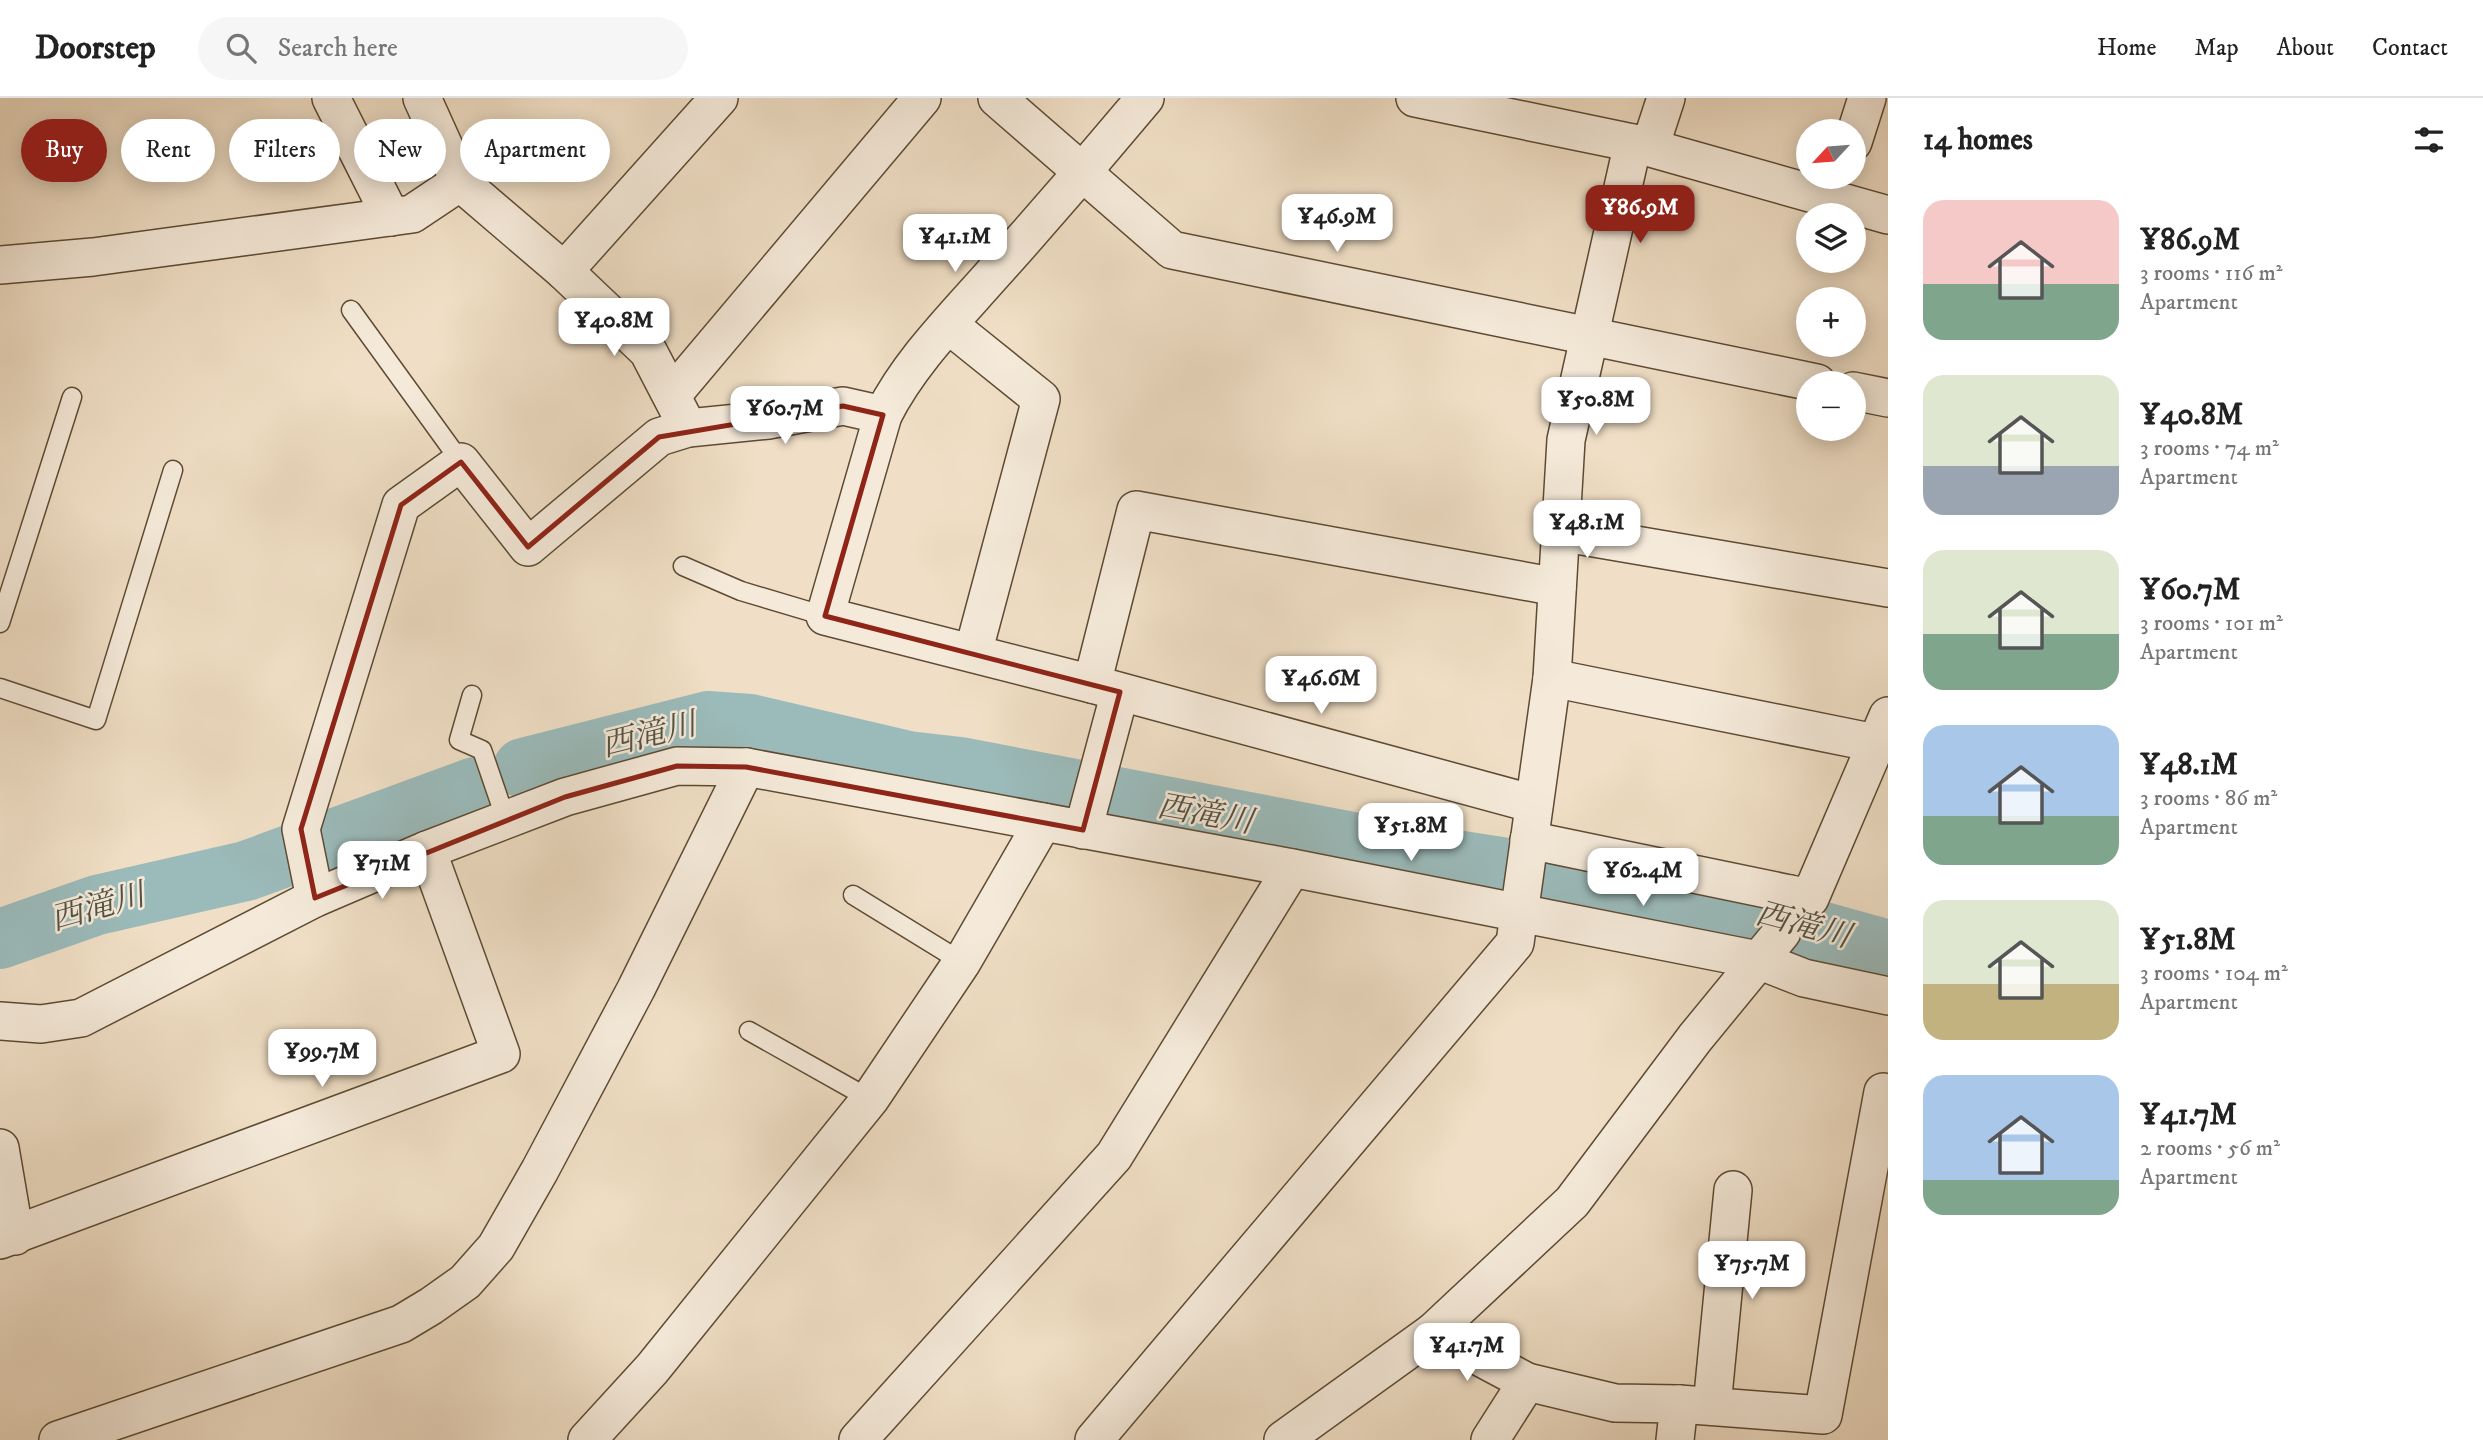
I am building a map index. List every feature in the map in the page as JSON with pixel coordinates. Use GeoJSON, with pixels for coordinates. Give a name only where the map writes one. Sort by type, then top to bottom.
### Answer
{"type":"FeatureCollection","features":[{"type":"Feature","properties":{"kind":"street"},"geometry":{"type":"LineString","coordinates":[[331,98],[391,217]]}},
{"type":"Feature","properties":{"kind":"street"},"geometry":{"type":"LineString","coordinates":[[422,98],[460,182],[564,271],[648,351],[688,428]]}},
{"type":"Feature","properties":{"kind":"street"},"geometry":{"type":"LineString","coordinates":[[564,271],[719,98]]}},
{"type":"Feature","properties":{"kind":"street"},"geometry":{"type":"LineString","coordinates":[[672,395],[922,98]]}},
{"type":"Feature","properties":{"kind":"street"},"geometry":{"type":"LineString","coordinates":[[996,98],[1172,250],[1796,379]]}},
{"type":"Feature","properties":{"kind":"street"},"geometry":{"type":"LineString","coordinates":[[1145,98],[1084,172],[948,325],[894,392],[883,415],[825,616],[1106,688],[1534,804]]}},
{"type":"Feature","properties":{"kind":"street"},"geometry":{"type":"LineString","coordinates":[[1415,98],[1796,179]]}},
{"type":"Feature","properties":{"kind":"street"},"geometry":{"type":"LineString","coordinates":[[1094,1440],[1515,943],[1552,678],[1566,440],[1590,335],[1642,145],[1666,98]]}},
{"type":"Feature","properties":{"kind":"street"},"geometry":{"type":"LineString","coordinates":[[1860,119],[1867,98]]}},
{"type":"Feature","properties":{"kind":"street"},"geometry":{"type":"LineString","coordinates":[[0,265],[93,257],[412,214],[460,182]]}},
{"type":"Feature","properties":{"kind":"street"},"geometry":{"type":"LineString","coordinates":[[1840,189],[1888,215]]}},
{"type":"Feature","properties":{"kind":"street"},"geometry":{"type":"LineString","coordinates":[[948,325],[1041,399],[973,653]]}},
{"type":"Feature","properties":{"kind":"street"},"geometry":{"type":"LineString","coordinates":[[1866,394],[1888,398]]}},
{"type":"Feature","properties":{"kind":"street"},"geometry":{"type":"LineString","coordinates":[[315,898],[304,842],[401,505],[461,462],[528,547],[659,437],[688,428],[768,420],[842,406],[883,415]]}},
{"type":"Feature","properties":{"kind":"street"},"geometry":{"type":"LineString","coordinates":[[1089,806],[1136,510],[1557,587]]}},
{"type":"Feature","properties":{"kind":"street"},"geometry":{"type":"LineString","coordinates":[[1559,531],[1888,588]]}},
{"type":"Feature","properties":{"kind":"street"},"geometry":{"type":"LineString","coordinates":[[1283,1440],[1433,1332],[1572,1202],[1695,1038],[1758,960],[1787,912],[1810,898],[1882,730],[1552,678]]}},
{"type":"Feature","properties":{"kind":"street"},"geometry":{"type":"LineString","coordinates":[[0,1021],[41,1024],[81,1018],[315,898],[426,850],[565,797],[677,766],[746,767],[1042,822],[1089,806],[1292,868],[1524,874],[1787,912]]}},
{"type":"Feature","properties":{"kind":"street"},"geometry":{"type":"LineString","coordinates":[[58,1440],[401,1324],[464,1282],[496,1247],[540,1170],[636,989],[746,767]]}},
{"type":"Feature","properties":{"kind":"street"},"geometry":{"type":"LineString","coordinates":[[587,1440],[652,1369],[870,1099],[961,962],[1042,822]]}},
{"type":"Feature","properties":{"kind":"street"},"geometry":{"type":"LineString","coordinates":[[0,1148],[7,1238],[500,1054],[426,850]]}},
{"type":"Feature","properties":{"kind":"street"},"geometry":{"type":"LineString","coordinates":[[858,1440],[1114,1156],[1292,868]]}},
{"type":"Feature","properties":{"kind":"street"},"geometry":{"type":"LineString","coordinates":[[1524,874],[1804,978],[1888,996]]}},
{"type":"Feature","properties":{"kind":"street"},"geometry":{"type":"LineString","coordinates":[[1433,1332],[1527,1382],[1615,1403],[1695,1405],[1821,1427],[1884,1092],[1888,1093]]}},
{"type":"Feature","properties":{"kind":"street"},"geometry":{"type":"LineString","coordinates":[[1675,1440],[1695,1405],[1733,1190]]}},
{"type":"Feature","properties":{"kind":"street"},"geometry":{"type":"LineString","coordinates":[[1490,1440],[1527,1382]]}},
{"type":"Feature","properties":{"kind":"lane"},"geometry":{"type":"LineString","coordinates":[[351,310],[461,462]]}},
{"type":"Feature","properties":{"kind":"lane"},"geometry":{"type":"LineString","coordinates":[[0,623],[72,397]]}},
{"type":"Feature","properties":{"kind":"lane"},"geometry":{"type":"LineString","coordinates":[[0,688],[96,720],[173,470]]}},
{"type":"Feature","properties":{"kind":"lane"},"geometry":{"type":"LineString","coordinates":[[684,566],[741,591],[825,616]]}},
{"type":"Feature","properties":{"kind":"lane"},"geometry":{"type":"LineString","coordinates":[[472,695],[459,740],[482,750],[506,820]]}},
{"type":"Feature","properties":{"kind":"lane"},"geometry":{"type":"LineString","coordinates":[[853,895],[961,962]]}},
{"type":"Feature","properties":{"kind":"lane"},"geometry":{"type":"LineString","coordinates":[[749,1031],[870,1099]]}},
{"type":"Feature","properties":{"kind":"highlighted area"},"geometry":{"type":"Polygon","coordinates":[[[843,406],[883,415],[825,616],[1120,692],[1083,830],[746,767],[677,766],[565,797],[315,898],[301,829],[401,505],[461,462],[528,547],[659,437],[843,406]]]}},
{"type":"Feature","properties":{"kind":"waterway","name":"西滝川"},"geometry":{"type":"LineString","coordinates":[[523,768],[708,721],[750,724],[908,761],[960,767],[1410,853],[1697,897],[1888,950]]}},
{"type":"Feature","properties":{"kind":"waterway","name":"西滝川"},"geometry":{"type":"LineString","coordinates":[[0,939],[97,905],[246,871],[475,787]]}}]}
